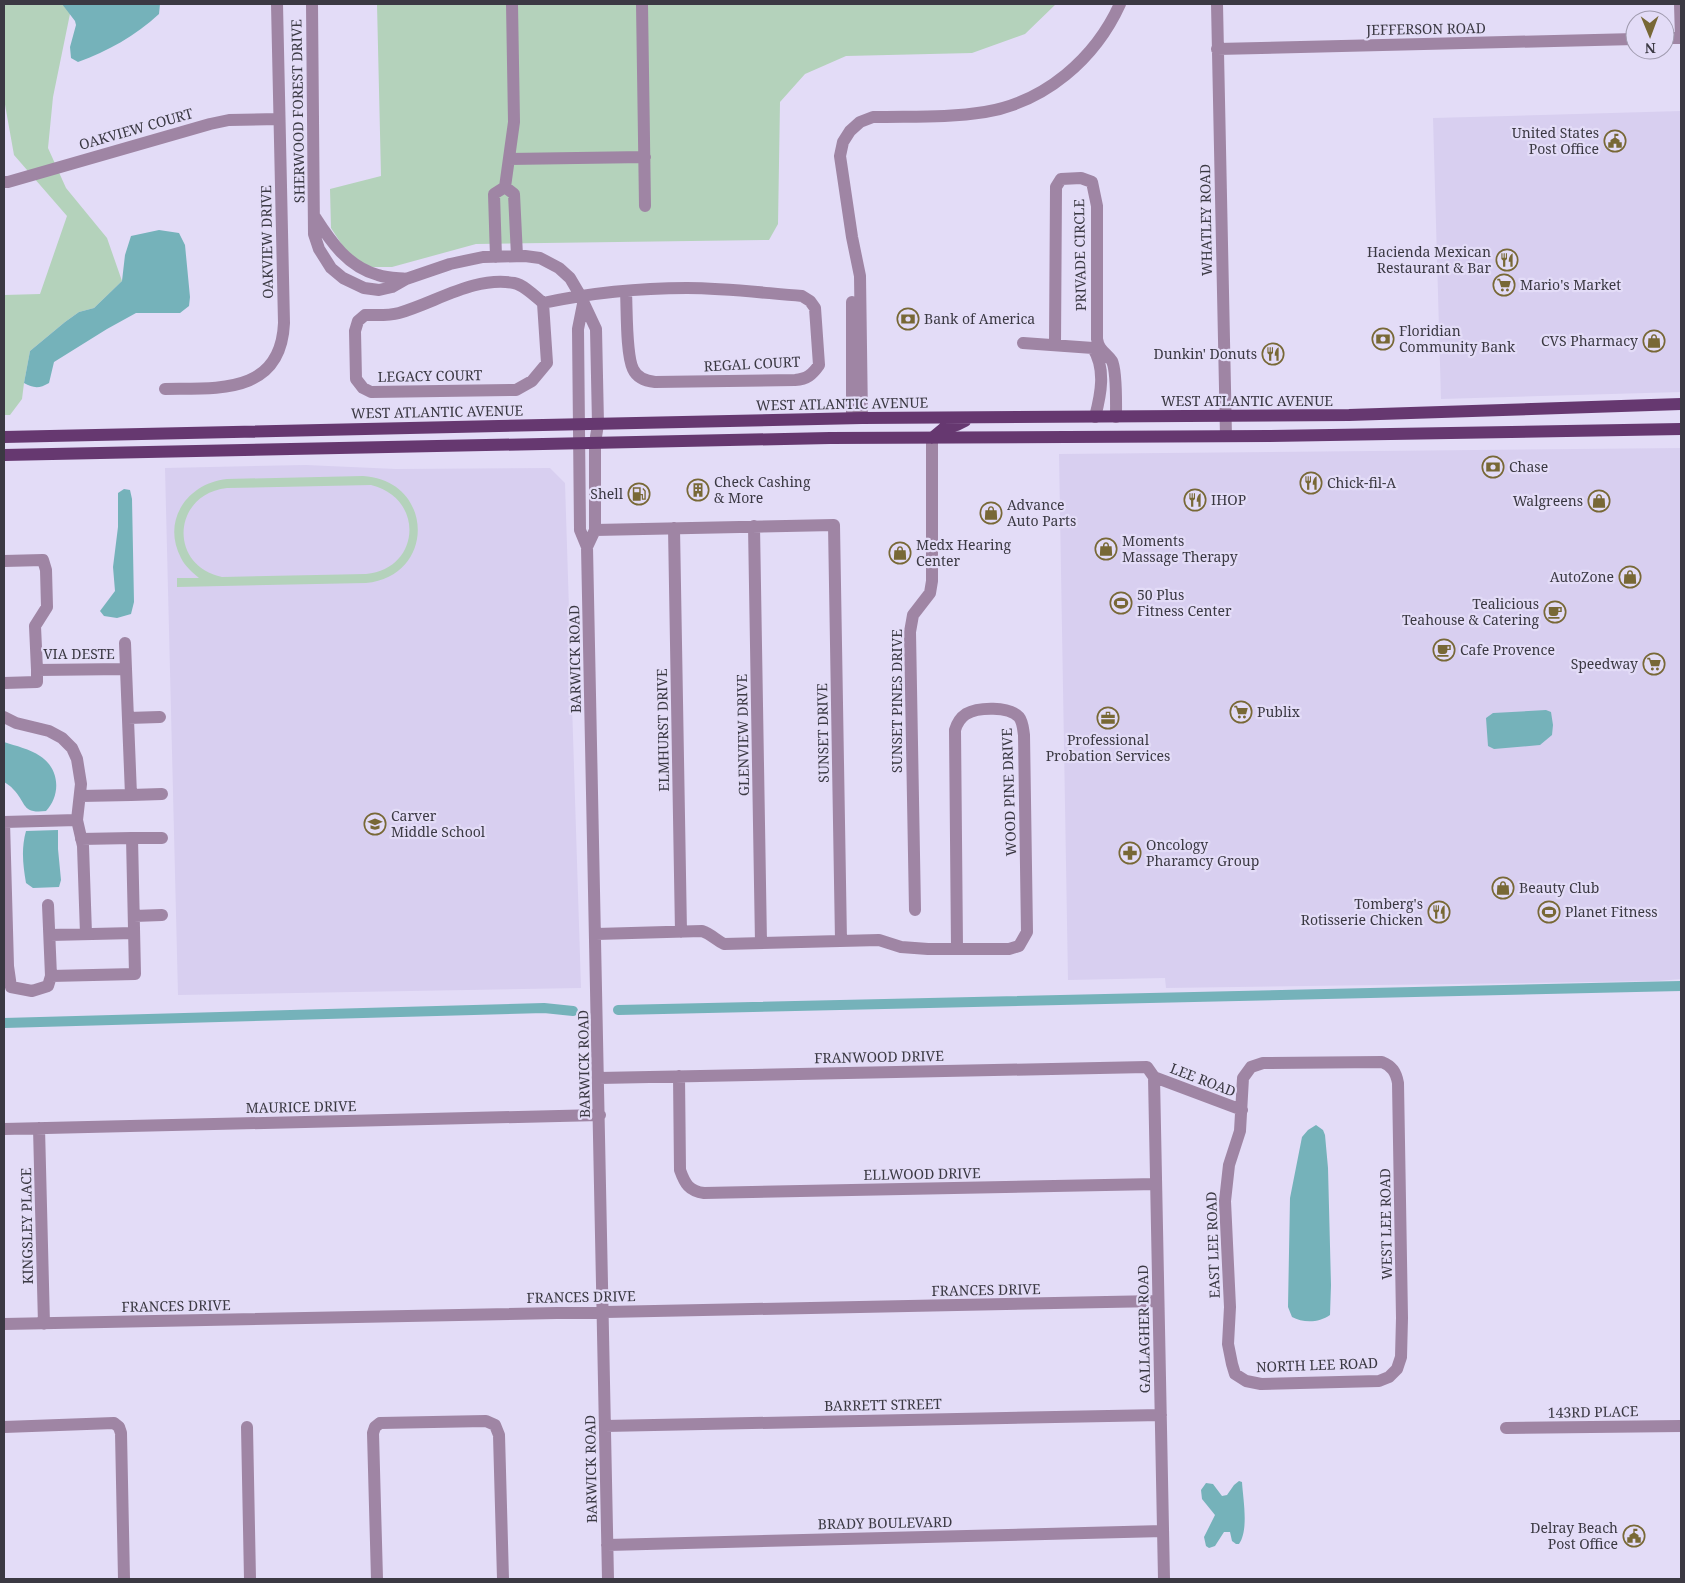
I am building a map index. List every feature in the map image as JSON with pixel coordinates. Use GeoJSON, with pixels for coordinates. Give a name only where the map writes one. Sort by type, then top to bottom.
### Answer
{"type":"FeatureCollection","features":[{"type":"Feature","properties":{"kind":"main road","name":"WEST ATLANTIC AVENUE"},"geometry":{"type":"LineString","coordinates":[[4,437],[857,418],[1349,415],[1681,404]]}},
{"type":"Feature","properties":{"kind":"main road"},"geometry":{"type":"LineString","coordinates":[[1415,433],[1445,412]]}},
{"type":"Feature","properties":{"kind":"main road"},"geometry":{"type":"LineString","coordinates":[[907,438],[920,427],[931,425],[942,418]]}},
{"type":"Feature","properties":{"kind":"main road"},"geometry":{"type":"LineString","coordinates":[[932,438],[944,428],[958,425],[972,418]]}},
{"type":"Feature","properties":{"kind":"main road"},"geometry":{"type":"LineString","coordinates":[[4,455],[907,438],[1226,436],[1681,429]]}},
{"type":"Feature","properties":{"kind":"street","name":"OAKVIEW DRIVE"},"geometry":{"type":"LineString","coordinates":[[165,389],[226,387],[248,382],[265,369],[278,351],[282,338],[284,323],[277,4]]}},
{"type":"Feature","properties":{"kind":"street","name":"SHERWOOD FOREST DRIVE"},"geometry":{"type":"LineString","coordinates":[[312,4],[314,234],[326,262],[343,278],[364,288],[379,290],[466,260],[517,256],[540,258],[559,268],[570,278],[596,329],[598,424]]}},
{"type":"Feature","properties":{"kind":"street"},"geometry":{"type":"LineString","coordinates":[[496,257],[494,194],[505,187],[514,122],[512,4]]}},
{"type":"Feature","properties":{"kind":"street"},"geometry":{"type":"LineString","coordinates":[[642,4],[646,206]]}},
{"type":"Feature","properties":{"kind":"street"},"geometry":{"type":"LineString","coordinates":[[857,418],[860,276],[840,156],[846,136],[855,126],[874,117],[964,115],[1001,108],[1033,96],[1064,77],[1081,62],[1104,33],[1120,4]]}},
{"type":"Feature","properties":{"kind":"street","name":"WHATLEY ROAD"},"geometry":{"type":"LineString","coordinates":[[1217,4],[1226,436]]}},
{"type":"Feature","properties":{"kind":"street"},"geometry":{"type":"LineString","coordinates":[[1680,4],[1681,38]]}},
{"type":"Feature","properties":{"kind":"street","name":"JEFFERSON ROAD"},"geometry":{"type":"LineString","coordinates":[[1218,49],[1625,39]]}},
{"type":"Feature","properties":{"kind":"street","name":"OAKVIEW COURT"},"geometry":{"type":"LineString","coordinates":[[4,182],[210,124],[229,120],[280,119]]}},
{"type":"Feature","properties":{"kind":"street"},"geometry":{"type":"LineString","coordinates":[[509,159],[645,157]]}},
{"type":"Feature","properties":{"kind":"street","name":"PRIVADE CIRCLE"},"geometry":{"type":"LineString","coordinates":[[1055,345],[1056,187],[1061,180],[1081,178],[1092,182],[1097,206],[1096,347],[1100,364],[1101,382],[1100,397],[1095,417]]}},
{"type":"Feature","properties":{"kind":"street"},"geometry":{"type":"LineString","coordinates":[[505,187],[514,194],[517,256]]}},
{"type":"Feature","properties":{"kind":"street","name":"SHERWOOD FOREST DRIVE"},"geometry":{"type":"LineString","coordinates":[[315,217],[331,242],[352,262],[377,275],[406,280]]}},
{"type":"Feature","properties":{"kind":"street"},"geometry":{"type":"LineString","coordinates":[[496,219],[515,218]]}},
{"type":"Feature","properties":{"kind":"street","name":"LEGACY COURT"},"geometry":{"type":"LineString","coordinates":[[489,283],[516,283],[542,303],[547,363],[532,381],[516,390],[371,392],[363,388],[356,379],[355,331],[358,321],[365,315],[387,316],[448,293],[489,283]]}},
{"type":"Feature","properties":{"kind":"street","name":"REGAL COURT"},"geometry":{"type":"LineString","coordinates":[[582,299],[626,292],[688,288],[802,296],[810,301],[815,308],[820,365],[812,375],[804,379],[794,380],[655,382],[642,380],[633,370],[629,352],[626,292]]}},
{"type":"Feature","properties":{"kind":"street"},"geometry":{"type":"LineString","coordinates":[[542,303],[582,299],[578,329],[579,424]]}},
{"type":"Feature","properties":{"kind":"street"},"geometry":{"type":"LineString","coordinates":[[1023,343],[1096,347],[1111,361],[1114,369],[1116,417]]}},
{"type":"Feature","properties":{"kind":"street","name":"BARWICK ROAD"},"geometry":{"type":"LineString","coordinates":[[579,424],[580,530],[587,547],[608,1579]]}},
{"type":"Feature","properties":{"kind":"street","name":"BARWICK ROAD"},"geometry":{"type":"LineString","coordinates":[[587,547],[595,530],[595,444],[598,424]]}},
{"type":"Feature","properties":{"kind":"street","name":"SUNSET PINES DRIVE"},"geometry":{"type":"LineString","coordinates":[[915,910],[910,632],[913,615],[930,593],[932,580],[932,438]]}},
{"type":"Feature","properties":{"kind":"street","name":"SUNSET DRIVE"},"geometry":{"type":"LineString","coordinates":[[754,526],[834,525],[841,941]]}},
{"type":"Feature","properties":{"kind":"street"},"geometry":{"type":"LineString","coordinates":[[595,530],[754,526]]}},
{"type":"Feature","properties":{"kind":"street","name":"GLENVIEW DRIVE"},"geometry":{"type":"LineString","coordinates":[[754,526],[761,943]]}},
{"type":"Feature","properties":{"kind":"street","name":"ELMHURST DRIVE"},"geometry":{"type":"LineString","coordinates":[[674,528],[681,932]]}},
{"type":"Feature","properties":{"kind":"street","name":"VIA DESTE"},"geometry":{"type":"LineString","coordinates":[[4,561],[43,560],[46,570],[47,607],[35,626],[37,670],[126,669],[131,795]]}},
{"type":"Feature","properties":{"kind":"street"},"geometry":{"type":"LineString","coordinates":[[125,643],[126,669]]}},
{"type":"Feature","properties":{"kind":"street"},"geometry":{"type":"LineString","coordinates":[[4,683],[37,682],[37,670]]}},
{"type":"Feature","properties":{"kind":"street","name":"WOOD PINE DRIVE"},"geometry":{"type":"LineString","coordinates":[[596,934],[702,931],[710,933],[715,940],[724,944],[880,940],[901,947],[1009,949],[1019,946],[1027,932],[1024,735],[1022,722],[1017,715],[1005,710],[985,709],[972,712],[961,718],[955,730],[957,948]]}},
{"type":"Feature","properties":{"kind":"street"},"geometry":{"type":"LineString","coordinates":[[4,717],[16,723],[49,731],[62,738],[72,748],[77,759],[81,796],[77,820],[81,840],[86,934]]}},
{"type":"Feature","properties":{"kind":"street"},"geometry":{"type":"LineString","coordinates":[[128,718],[160,717]]}},
{"type":"Feature","properties":{"kind":"street"},"geometry":{"type":"LineString","coordinates":[[81,796],[162,794]]}},
{"type":"Feature","properties":{"kind":"street"},"geometry":{"type":"LineString","coordinates":[[48,904],[50,976],[48,986],[32,991],[11,987],[6,966],[4,822],[77,820]]}},
{"type":"Feature","properties":{"kind":"street"},"geometry":{"type":"LineString","coordinates":[[50,976],[135,974],[132,838]]}},
{"type":"Feature","properties":{"kind":"street"},"geometry":{"type":"LineString","coordinates":[[81,840],[162,838]]}},
{"type":"Feature","properties":{"kind":"street"},"geometry":{"type":"LineString","coordinates":[[134,916],[162,915]]}},
{"type":"Feature","properties":{"kind":"street"},"geometry":{"type":"LineString","coordinates":[[50,935],[134,934]]}},
{"type":"Feature","properties":{"kind":"street","name":"EAST LEE ROAD"},"geometry":{"type":"LineString","coordinates":[[1239,1377],[1235,1374],[1228,1344],[1230,1307],[1225,1201],[1229,1165],[1240,1131],[1243,1078],[1246,1072],[1257,1064],[1382,1062],[1388,1064],[1396,1075]]}},
{"type":"Feature","properties":{"kind":"street","name":"FRANWOOD DRIVE"},"geometry":{"type":"LineString","coordinates":[[599,1078],[1148,1067],[1154,1077]]}},
{"type":"Feature","properties":{"kind":"street","name":"WEST LEE ROAD"},"geometry":{"type":"LineString","coordinates":[[1395,1371],[1401,1357],[1402,1318],[1396,1075]]}},
{"type":"Feature","properties":{"kind":"street","name":"ELLWOOD DRIVE"},"geometry":{"type":"LineString","coordinates":[[678,1076],[680,1170],[685,1184],[696,1192],[1156,1184]]}},
{"type":"Feature","properties":{"kind":"street","name":"LEE ROAD"},"geometry":{"type":"LineString","coordinates":[[1154,1077],[1242,1110]]}},
{"type":"Feature","properties":{"kind":"street","name":"GALLAGHER ROAD"},"geometry":{"type":"LineString","coordinates":[[1154,1077],[1164,1579]]}},
{"type":"Feature","properties":{"kind":"street","name":"MAURICE DRIVE"},"geometry":{"type":"LineString","coordinates":[[4,1129],[600,1115]]}},
{"type":"Feature","properties":{"kind":"street","name":"KINGSLEY PLACE"},"geometry":{"type":"LineString","coordinates":[[39,1128],[44,1324]]}},
{"type":"Feature","properties":{"kind":"street","name":"FRANCES DRIVE"},"geometry":{"type":"LineString","coordinates":[[4,1324],[1158,1301]]}},
{"type":"Feature","properties":{"kind":"street","name":"NORTH LEE ROAD"},"geometry":{"type":"LineString","coordinates":[[1239,1377],[1246,1381],[1261,1384],[1379,1381],[1389,1377],[1395,1371]]}},
{"type":"Feature","properties":{"kind":"street","name":"BARRETT STREET"},"geometry":{"type":"LineString","coordinates":[[605,1426],[1160,1414]]}},
{"type":"Feature","properties":{"kind":"street"},"geometry":{"type":"LineString","coordinates":[[376,1579],[373,1433],[375,1427],[380,1422],[486,1421],[495,1425],[499,1435],[503,1579]]}},
{"type":"Feature","properties":{"kind":"street"},"geometry":{"type":"LineString","coordinates":[[4,1427],[114,1423],[119,1427],[121,1433],[124,1579]]}},
{"type":"Feature","properties":{"kind":"street","name":"143RD PLACE"},"geometry":{"type":"LineString","coordinates":[[1506,1428],[1681,1426]]}},
{"type":"Feature","properties":{"kind":"street"},"geometry":{"type":"LineString","coordinates":[[246,1427],[250,1579]]}},
{"type":"Feature","properties":{"kind":"street","name":"BRADY BOULEVARD"},"geometry":{"type":"LineString","coordinates":[[607,1544],[1163,1531]]}},
{"type":"Feature","properties":{"kind":"shaded area"},"geometry":{"type":"Polygon","coordinates":[[[4,4],[72,4],[53,97],[48,148],[66,188],[107,238],[122,281],[94,308],[79,312],[30,351],[22,399],[10,415],[4,415],[4,295],[40,294],[67,216],[14,155],[4,99],[4,4]]]}},
{"type":"Feature","properties":{"kind":"shaded area"},"geometry":{"type":"Polygon","coordinates":[[[62,4],[160,4],[159,14],[131,36],[100,53],[78,62],[71,58],[70,47],[76,25],[75,21],[62,4]]]}},
{"type":"Feature","properties":{"kind":"shaded area"},"geometry":{"type":"Polygon","coordinates":[[[377,4],[1056,4],[1025,34],[972,53],[846,56],[805,74],[780,102],[778,224],[769,240],[476,244],[392,267],[372,267],[350,257],[331,228],[330,189],[381,176],[377,4]]]}},
{"type":"Feature","properties":{"kind":"shaded area"},"geometry":{"type":"Polygon","coordinates":[[[1681,111],[1681,392],[1441,399],[1433,118],[1681,111]]]}},
{"type":"Feature","properties":{"kind":"shaded area"},"geometry":{"type":"Polygon","coordinates":[[[159,230],[179,233],[185,245],[190,297],[189,306],[180,313],[136,313],[54,362],[49,383],[36,387],[24,383],[30,351],[79,312],[94,308],[122,281],[125,255],[131,236],[159,230]]]}},
{"type":"Feature","properties":{"kind":"shaded area"},"geometry":{"type":"Polygon","coordinates":[[[1681,448],[1681,979],[1658,981],[1166,988],[1165,978],[1068,980],[1059,454],[1681,448]]]}},
{"type":"Feature","properties":{"kind":"shaded area","name":"Carver Middle School"},"geometry":{"type":"Polygon","coordinates":[[[306,465],[396,469],[550,468],[565,483],[581,988],[178,995],[165,468],[306,465]]]}},
{"type":"Feature","properties":{"kind":"shaded area"},"geometry":{"type":"Polygon","coordinates":[[[363,476],[386,481],[403,493],[414,510],[418,528],[415,547],[405,564],[389,577],[366,583],[177,587],[177,578],[199,578],[181,558],[174,530],[176,517],[190,496],[213,482],[227,479],[363,476]],[[371,485],[227,488],[209,493],[195,503],[187,516],[184,531],[185,546],[192,559],[204,570],[222,577],[366,574],[384,569],[398,560],[406,547],[409,532],[408,518],[401,504],[389,492],[371,485]]]}},
{"type":"Feature","properties":{"kind":"shaded area"},"geometry":{"type":"Polygon","coordinates":[[[124,489],[130,490],[132,499],[134,602],[131,614],[117,618],[104,616],[100,611],[115,591],[113,567],[118,527],[118,493],[124,489]]]}},
{"type":"Feature","properties":{"kind":"shaded area"},"geometry":{"type":"Polygon","coordinates":[[[1546,710],[1551,712],[1552,735],[1540,745],[1494,749],[1488,746],[1486,718],[1493,713],[1546,710]]]}},
{"type":"Feature","properties":{"kind":"shaded area"},"geometry":{"type":"Polygon","coordinates":[[[4,742],[23,748],[47,761],[55,775],[56,790],[51,805],[46,811],[32,811],[28,809],[12,788],[4,782],[4,742]]]}},
{"type":"Feature","properties":{"kind":"shaded area"},"geometry":{"type":"Polygon","coordinates":[[[58,830],[61,880],[59,887],[33,888],[26,883],[24,870],[23,851],[26,831],[58,830]]]}},
{"type":"Feature","properties":{"kind":"shaded area"},"geometry":{"type":"Polygon","coordinates":[[[1316,1125],[1323,1130],[1325,1135],[1328,1168],[1330,1315],[1321,1320],[1306,1321],[1292,1317],[1288,1307],[1290,1198],[1302,1137],[1316,1125]]]}},
{"type":"Feature","properties":{"kind":"shaded area"},"geometry":{"type":"Polygon","coordinates":[[[1239,1481],[1242,1482],[1245,1514],[1242,1538],[1239,1544],[1236,1544],[1232,1541],[1230,1532],[1224,1532],[1215,1546],[1209,1548],[1206,1546],[1204,1537],[1215,1515],[1202,1499],[1201,1490],[1206,1483],[1213,1484],[1222,1496],[1227,1495],[1239,1481]]]}},
{"type":"Feature","properties":{"kind":"waterway"},"geometry":{"type":"LineString","coordinates":[[618,1010],[1681,986]]}},
{"type":"Feature","properties":{"kind":"waterway"},"geometry":{"type":"LineString","coordinates":[[4,1023],[544,1008],[573,1011]]}},
{"type":"Feature","properties":{"kind":"place","name":"United States Post Office"},"geometry":{"type":"Point","coordinates":[1615,141]}},
{"type":"Feature","properties":{"kind":"place","name":"Hacienda Mexican Restaurant & Bar"},"geometry":{"type":"Point","coordinates":[1507,260]}},
{"type":"Feature","properties":{"kind":"place","name":"Mario's Market"},"geometry":{"type":"Point","coordinates":[1504,285]}},
{"type":"Feature","properties":{"kind":"place","name":"Bank of America"},"geometry":{"type":"Point","coordinates":[908,319]}},
{"type":"Feature","properties":{"kind":"place","name":"Floridian Community Bank"},"geometry":{"type":"Point","coordinates":[1383,339]}},
{"type":"Feature","properties":{"kind":"place","name":"CVS Pharmacy"},"geometry":{"type":"Point","coordinates":[1654,341]}},
{"type":"Feature","properties":{"kind":"place","name":"Dunkin' Donuts"},"geometry":{"type":"Point","coordinates":[1273,354]}},
{"type":"Feature","properties":{"kind":"place","name":"Chase"},"geometry":{"type":"Point","coordinates":[1493,467]}},
{"type":"Feature","properties":{"kind":"place","name":"Chick-fil-A"},"geometry":{"type":"Point","coordinates":[1311,483]}},
{"type":"Feature","properties":{"kind":"place","name":"Check Cashing & More"},"geometry":{"type":"Point","coordinates":[698,490]}},
{"type":"Feature","properties":{"kind":"place","name":"Shell"},"geometry":{"type":"Point","coordinates":[639,494]}},
{"type":"Feature","properties":{"kind":"place","name":"IHOP"},"geometry":{"type":"Point","coordinates":[1195,500]}},
{"type":"Feature","properties":{"kind":"place","name":"Walgreens"},"geometry":{"type":"Point","coordinates":[1599,501]}},
{"type":"Feature","properties":{"kind":"place","name":"Advance Auto Parts"},"geometry":{"type":"Point","coordinates":[991,513]}},
{"type":"Feature","properties":{"kind":"place","name":"Moments Massage Therapy"},"geometry":{"type":"Point","coordinates":[1106,549]}},
{"type":"Feature","properties":{"kind":"place","name":"Medx Hearing Center"},"geometry":{"type":"Point","coordinates":[900,553]}},
{"type":"Feature","properties":{"kind":"place","name":"AutoZone"},"geometry":{"type":"Point","coordinates":[1630,577]}},
{"type":"Feature","properties":{"kind":"place","name":"50 Plus Fitness Center"},"geometry":{"type":"Point","coordinates":[1121,603]}},
{"type":"Feature","properties":{"kind":"place","name":"Tealicious Teahouse & Catering"},"geometry":{"type":"Point","coordinates":[1555,612]}},
{"type":"Feature","properties":{"kind":"place","name":"Cafe Provence"},"geometry":{"type":"Point","coordinates":[1444,650]}},
{"type":"Feature","properties":{"kind":"place","name":"Speedway"},"geometry":{"type":"Point","coordinates":[1654,664]}},
{"type":"Feature","properties":{"kind":"place","name":"Publix"},"geometry":{"type":"Point","coordinates":[1241,712]}},
{"type":"Feature","properties":{"kind":"place","name":"Professional Probation Services"},"geometry":{"type":"Point","coordinates":[1108,718]}},
{"type":"Feature","properties":{"kind":"place","name":"Carver Middle School"},"geometry":{"type":"Point","coordinates":[375,824]}},
{"type":"Feature","properties":{"kind":"place","name":"Oncology Pharamcy Group"},"geometry":{"type":"Point","coordinates":[1130,853]}},
{"type":"Feature","properties":{"kind":"place","name":"Beauty Club"},"geometry":{"type":"Point","coordinates":[1503,888]}},
{"type":"Feature","properties":{"kind":"place","name":"Tomberg's Rotisserie Chicken"},"geometry":{"type":"Point","coordinates":[1439,912]}},
{"type":"Feature","properties":{"kind":"place","name":"Planet Fitness"},"geometry":{"type":"Point","coordinates":[1549,912]}},
{"type":"Feature","properties":{"kind":"place","name":"Delray Beach Post Office"},"geometry":{"type":"Point","coordinates":[1634,1536]}}]}
